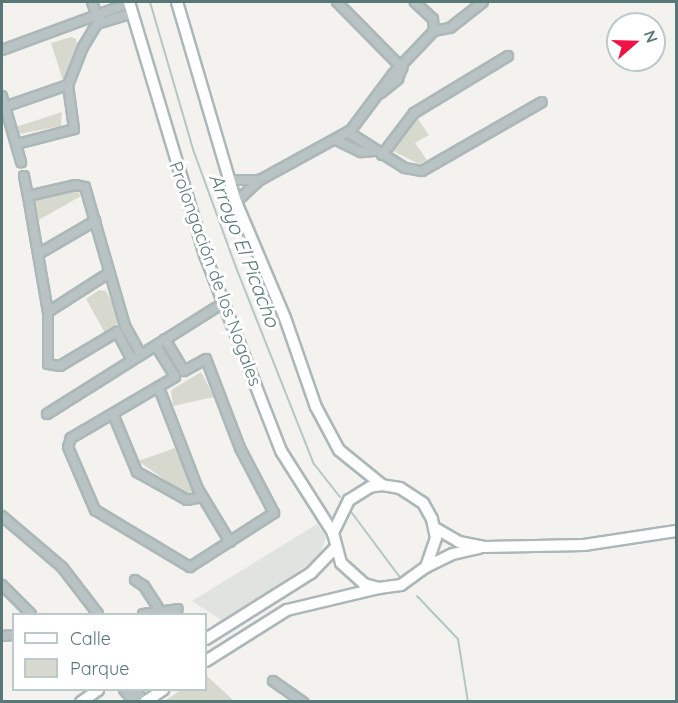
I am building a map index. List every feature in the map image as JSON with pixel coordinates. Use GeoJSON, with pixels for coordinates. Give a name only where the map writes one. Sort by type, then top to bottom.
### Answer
{"type":"FeatureCollection","features":[{"type":"Feature","properties":{"kind":"main road"},"geometry":{"type":"LineString","coordinates":[[177,2],[236,202],[285,318],[327,432],[349,461],[382,485]]}},
{"type":"Feature","properties":{"kind":"main road","name":"Prolongación de los Nogales"},"geometry":{"type":"LineString","coordinates":[[130,6],[187,204],[281,452],[333,533],[335,548],[351,575],[380,588]]}},
{"type":"Feature","properties":{"kind":"main road"},"geometry":{"type":"LineString","coordinates":[[333,533],[341,510],[349,500],[370,487],[382,485],[400,488],[416,496],[429,510],[435,528],[434,548],[426,567]]}},
{"type":"Feature","properties":{"kind":"main road"},"geometry":{"type":"LineString","coordinates":[[435,528],[459,542],[485,547]]}},
{"type":"Feature","properties":{"kind":"main road"},"geometry":{"type":"LineString","coordinates":[[207,660],[256,627],[305,604],[401,585],[426,567],[453,554],[485,547],[585,545],[676,531]]}},
{"type":"Feature","properties":{"kind":"main road"},"geometry":{"type":"LineString","coordinates":[[207,638],[311,573],[335,548]]}},
{"type":"Feature","properties":{"kind":"main road"},"geometry":{"type":"LineString","coordinates":[[81,702],[97,691]]}},
{"type":"Feature","properties":{"kind":"main road"},"geometry":{"type":"LineString","coordinates":[[145,702],[162,691]]}},
{"type":"Feature","properties":{"kind":"street"},"geometry":{"type":"LineString","coordinates":[[16,144],[74,129],[68,85],[83,47],[98,19],[92,2]]}},
{"type":"Feature","properties":{"kind":"street"},"geometry":{"type":"LineString","coordinates":[[338,2],[402,68]]}},
{"type":"Feature","properties":{"kind":"street"},"geometry":{"type":"LineString","coordinates":[[415,2],[433,19],[434,31]]}},
{"type":"Feature","properties":{"kind":"street"},"geometry":{"type":"LineString","coordinates":[[236,202],[260,180],[348,132],[381,93],[393,74],[402,68],[434,31],[450,28],[483,2]]}},
{"type":"Feature","properties":{"kind":"street"},"geometry":{"type":"LineString","coordinates":[[2,50],[98,19],[130,6]]}},
{"type":"Feature","properties":{"kind":"street"},"geometry":{"type":"LineString","coordinates":[[382,155],[414,113],[508,56]]}},
{"type":"Feature","properties":{"kind":"street"},"geometry":{"type":"LineString","coordinates":[[7,106],[68,85]]}},
{"type":"Feature","properties":{"kind":"street"},"geometry":{"type":"LineString","coordinates":[[2,96],[7,106],[21,162]]}},
{"type":"Feature","properties":{"kind":"street"},"geometry":{"type":"LineString","coordinates":[[348,132],[367,142],[374,151],[405,168],[422,171],[542,102]]}},
{"type":"Feature","properties":{"kind":"street"},"geometry":{"type":"LineString","coordinates":[[336,140],[361,152],[374,151]]}},
{"type":"Feature","properties":{"kind":"street"},"geometry":{"type":"LineString","coordinates":[[24,177],[40,253],[48,312],[45,355],[51,367],[60,366],[125,326]]}},
{"type":"Feature","properties":{"kind":"street"},"geometry":{"type":"LineString","coordinates":[[230,180],[260,180]]}},
{"type":"Feature","properties":{"kind":"street"},"geometry":{"type":"LineString","coordinates":[[28,196],[83,185],[125,326],[141,355]]}},
{"type":"Feature","properties":{"kind":"street"},"geometry":{"type":"LineString","coordinates":[[40,253],[95,221]]}},
{"type":"Feature","properties":{"kind":"street"},"geometry":{"type":"LineString","coordinates":[[48,312],[109,273]]}},
{"type":"Feature","properties":{"kind":"street"},"geometry":{"type":"LineString","coordinates":[[47,414],[223,303]]}},
{"type":"Feature","properties":{"kind":"street"},"geometry":{"type":"LineString","coordinates":[[117,332],[132,360]]}},
{"type":"Feature","properties":{"kind":"street"},"geometry":{"type":"LineString","coordinates":[[165,339],[183,371]]}},
{"type":"Feature","properties":{"kind":"street"},"geometry":{"type":"LineString","coordinates":[[156,346],[175,377]]}},
{"type":"Feature","properties":{"kind":"street"},"geometry":{"type":"LineString","coordinates":[[206,359],[240,448],[274,513],[190,567],[94,510],[67,442],[159,388],[183,371],[206,359]]}},
{"type":"Feature","properties":{"kind":"street"},"geometry":{"type":"LineString","coordinates":[[159,388],[202,497],[230,542]]}},
{"type":"Feature","properties":{"kind":"street"},"geometry":{"type":"LineString","coordinates":[[113,414],[137,472],[187,500],[202,497]]}},
{"type":"Feature","properties":{"kind":"street"},"geometry":{"type":"LineString","coordinates":[[2,516],[62,567],[96,613]]}},
{"type":"Feature","properties":{"kind":"street"},"geometry":{"type":"LineString","coordinates":[[135,580],[144,586],[161,612]]}},
{"type":"Feature","properties":{"kind":"street"},"geometry":{"type":"LineString","coordinates":[[2,585],[29,613]]}},
{"type":"Feature","properties":{"kind":"street"},"geometry":{"type":"LineString","coordinates":[[155,613],[178,609]]}},
{"type":"Feature","properties":{"kind":"street"},"geometry":{"type":"LineString","coordinates":[[273,681],[292,699],[303,702]]}},
{"type":"Feature","properties":{"kind":"shaded area"},"geometry":{"type":"Polygon","coordinates":[[[317,524],[326,538],[319,557],[224,622],[192,601],[317,524]]]}},
{"type":"Feature","properties":{"kind":"green space"},"geometry":{"type":"Polygon","coordinates":[[[71,37],[76,39],[77,44],[63,81],[51,43],[71,37]]]}},
{"type":"Feature","properties":{"kind":"green space"},"geometry":{"type":"Polygon","coordinates":[[[62,112],[61,126],[19,134],[16,127],[62,112]]]}},
{"type":"Feature","properties":{"kind":"green space"},"geometry":{"type":"Polygon","coordinates":[[[418,119],[429,135],[415,143],[427,160],[419,164],[393,151],[418,119]]]}},
{"type":"Feature","properties":{"kind":"green space"},"geometry":{"type":"Polygon","coordinates":[[[75,189],[81,196],[37,221],[34,198],[75,189]]]}},
{"type":"Feature","properties":{"kind":"green space"},"geometry":{"type":"Polygon","coordinates":[[[99,290],[106,291],[118,315],[117,326],[105,333],[86,299],[99,290]]]}},
{"type":"Feature","properties":{"kind":"green space"},"geometry":{"type":"Polygon","coordinates":[[[201,372],[214,397],[173,406],[171,390],[201,372]]]}},
{"type":"Feature","properties":{"kind":"green space"},"geometry":{"type":"Polygon","coordinates":[[[175,448],[192,489],[191,494],[187,495],[138,461],[175,448]]]}},
{"type":"Feature","properties":{"kind":"green space"},"geometry":{"type":"Polygon","coordinates":[[[207,676],[234,701],[164,701],[179,691],[207,691],[207,676]]]}},
{"type":"Feature","properties":{"kind":"waterway","name":"Arroyo El Picacho"},"geometry":{"type":"LineString","coordinates":[[150,2],[194,152],[237,270],[314,464],[340,497]]}},
{"type":"Feature","properties":{"kind":"waterway","name":"Arroyo El Picacho"},"geometry":{"type":"LineString","coordinates":[[352,513],[399,576]]}},
{"type":"Feature","properties":{"kind":"waterway","name":"Arroyo El Picacho"},"geometry":{"type":"LineString","coordinates":[[417,596],[458,639],[468,702]]}}]}
